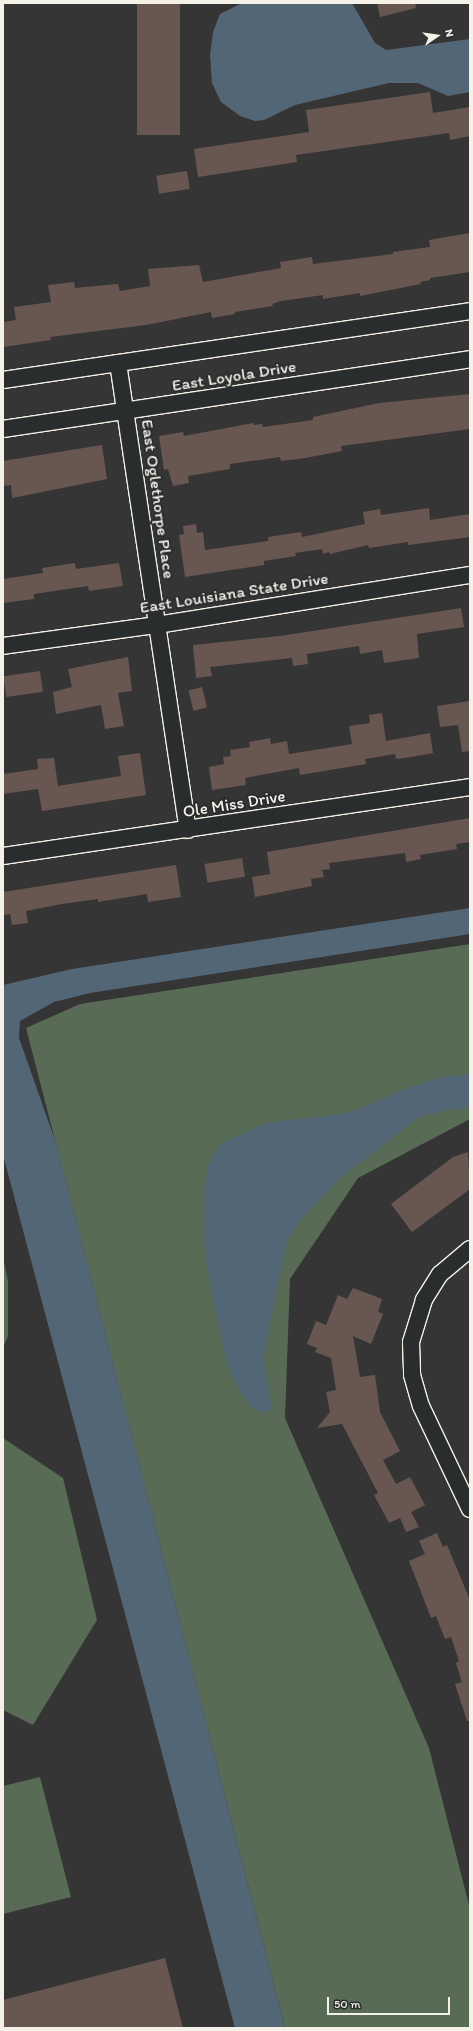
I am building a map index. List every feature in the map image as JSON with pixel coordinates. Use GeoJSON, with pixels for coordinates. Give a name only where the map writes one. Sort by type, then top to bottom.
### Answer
{"type":"FeatureCollection","features":[{"type":"Feature","properties":{"kind":"street","name":"East Loyola Drive"},"geometry":{"type":"LineString","coordinates":[[3,380],[470,311]]}},
{"type":"Feature","properties":{"kind":"street","name":"East Loyola Drive"},"geometry":{"type":"LineString","coordinates":[[3,429],[470,359]]}},
{"type":"Feature","properties":{"kind":"street","name":"East Oglethorpe Place"},"geometry":{"type":"LineString","coordinates":[[118,363],[188,830]]}},
{"type":"Feature","properties":{"kind":"street","name":"East Louisiana State Drive"},"geometry":{"type":"LineString","coordinates":[[3,646],[157,625],[470,575]]}},
{"type":"Feature","properties":{"kind":"street","name":"Ole Miss Drive"},"geometry":{"type":"LineString","coordinates":[[3,856],[188,830],[470,786]]}},
{"type":"Feature","properties":{"kind":"street"},"geometry":{"type":"LineString","coordinates":[[470,1248],[436,1281],[424,1300],[411,1342],[412,1374],[421,1406],[470,1509]]}},
{"type":"Feature","properties":{"kind":"green space"},"geometry":{"type":"Polygon","coordinates":[[[470,944],[470,1119],[358,1178],[290,1279],[285,1418],[429,1748],[470,1909],[470,2028],[285,2028],[26,1028],[80,1004],[470,944]]]}},
{"type":"Feature","properties":{"kind":"green space"},"geometry":{"type":"Polygon","coordinates":[[[3,1257],[8,1281],[8,1336],[3,1348],[3,1257]]]}},
{"type":"Feature","properties":{"kind":"green space"},"geometry":{"type":"Polygon","coordinates":[[[3,1438],[63,1478],[97,1620],[33,1725],[3,1710],[3,1438]]]}},
{"type":"Feature","properties":{"kind":"green space"},"geometry":{"type":"Polygon","coordinates":[[[40,1777],[71,1897],[3,1914],[3,1786],[40,1777]]]}},
{"type":"Feature","properties":{"kind":"water"},"geometry":{"type":"Polygon","coordinates":[[[242,3],[352,3],[375,43],[386,50],[470,39],[470,92],[448,96],[418,83],[389,83],[295,105],[264,120],[255,121],[240,116],[221,102],[212,83],[210,55],[213,32],[220,14],[242,3]]]}},
{"type":"Feature","properties":{"kind":"water"},"geometry":{"type":"Polygon","coordinates":[[[470,908],[470,934],[90,993],[54,1002],[20,1021],[19,1038],[56,1143],[285,2028],[235,2028],[3,1155],[3,985],[72,969],[470,908]]]}},
{"type":"Feature","properties":{"kind":"water"},"geometry":{"type":"Polygon","coordinates":[[[470,1074],[470,1108],[447,1110],[419,1117],[340,1178],[297,1224],[287,1241],[263,1356],[272,1410],[261,1412],[251,1407],[234,1381],[227,1362],[214,1306],[204,1247],[204,1190],[208,1166],[219,1145],[265,1123],[342,1114],[356,1110],[407,1088],[442,1077],[470,1074]]]}},
{"type":"Feature","properties":{"kind":"building"},"geometry":{"type":"Polygon","coordinates":[[[137,3],[180,3],[180,135],[137,135],[137,3]]]}},
{"type":"Feature","properties":{"kind":"building"},"geometry":{"type":"Polygon","coordinates":[[[377,3],[415,3],[416,8],[380,17],[377,3]]]}},
{"type":"Feature","properties":{"kind":"building"},"geometry":{"type":"Polygon","coordinates":[[[430,92],[433,113],[470,107],[470,136],[450,140],[449,133],[296,155],[297,162],[198,177],[194,149],[309,132],[306,110],[430,92]]]}},
{"type":"Feature","properties":{"kind":"building"},"geometry":{"type":"Polygon","coordinates":[[[187,171],[190,189],[159,194],[156,176],[187,171]]]}},
{"type":"Feature","properties":{"kind":"building"},"geometry":{"type":"Polygon","coordinates":[[[470,233],[470,272],[430,278],[430,280],[420,282],[421,284],[360,296],[360,293],[323,299],[323,295],[281,301],[272,304],[273,306],[235,312],[235,314],[212,318],[211,312],[146,325],[50,337],[51,340],[3,347],[3,322],[16,320],[14,307],[51,302],[48,285],[74,282],[75,288],[118,284],[120,291],[150,286],[148,269],[199,265],[203,282],[281,268],[280,262],[312,257],[313,264],[393,254],[393,252],[430,247],[429,240],[470,233]]]}},
{"type":"Feature","properties":{"kind":"building"},"geometry":{"type":"Polygon","coordinates":[[[470,394],[470,429],[341,446],[342,451],[305,458],[281,461],[280,457],[230,464],[230,469],[188,476],[189,483],[173,486],[168,469],[164,470],[159,436],[183,432],[184,436],[253,423],[254,425],[262,424],[263,427],[313,420],[313,417],[379,403],[470,394]]]}},
{"type":"Feature","properties":{"kind":"building"},"geometry":{"type":"Polygon","coordinates":[[[102,445],[107,479],[12,498],[11,485],[3,486],[3,461],[102,445]]]}},
{"type":"Feature","properties":{"kind":"building"},"geometry":{"type":"Polygon","coordinates":[[[429,508],[430,520],[470,514],[470,537],[408,545],[408,542],[369,548],[368,545],[330,554],[329,552],[323,554],[322,549],[295,553],[296,556],[264,561],[264,565],[185,577],[179,535],[184,534],[183,526],[196,524],[197,533],[203,532],[205,550],[268,541],[268,537],[301,532],[302,537],[365,524],[363,512],[380,509],[381,515],[429,508]]]}},
{"type":"Feature","properties":{"kind":"building"},"geometry":{"type":"Polygon","coordinates":[[[75,563],[76,569],[119,563],[123,586],[89,591],[88,586],[34,594],[34,599],[3,603],[3,579],[43,573],[42,568],[75,563]]]}},
{"type":"Feature","properties":{"kind":"building"},"geometry":{"type":"Polygon","coordinates":[[[461,608],[464,627],[417,634],[419,658],[384,663],[382,650],[360,654],[359,646],[307,654],[308,664],[293,666],[292,658],[210,667],[212,676],[196,678],[193,645],[280,636],[461,608]]]}},
{"type":"Feature","properties":{"kind":"building"},"geometry":{"type":"Polygon","coordinates":[[[128,657],[132,691],[118,693],[124,726],[105,729],[101,705],[56,714],[53,692],[72,687],[68,669],[128,657]]]}},
{"type":"Feature","properties":{"kind":"building"},"geometry":{"type":"Polygon","coordinates":[[[40,671],[43,692],[6,697],[3,676],[40,671]]]}},
{"type":"Feature","properties":{"kind":"building"},"geometry":{"type":"Polygon","coordinates":[[[202,687],[207,707],[193,711],[188,690],[202,687]]]}},
{"type":"Feature","properties":{"kind":"building"},"geometry":{"type":"Polygon","coordinates":[[[470,701],[470,751],[462,752],[458,725],[440,727],[437,706],[470,701]]]}},
{"type":"Feature","properties":{"kind":"building"},"geometry":{"type":"Polygon","coordinates":[[[382,713],[386,741],[430,733],[433,753],[396,759],[395,754],[365,759],[366,764],[300,775],[299,768],[245,778],[246,785],[212,790],[209,767],[224,764],[223,757],[231,756],[230,750],[250,747],[249,742],[270,738],[271,744],[287,741],[289,754],[352,744],[349,726],[370,723],[369,715],[382,713]]]}},
{"type":"Feature","properties":{"kind":"building"},"geometry":{"type":"Polygon","coordinates":[[[140,753],[146,795],[42,811],[38,789],[3,794],[3,774],[38,769],[37,759],[54,758],[58,786],[121,776],[118,756],[140,753]]]}},
{"type":"Feature","properties":{"kind":"building"},"geometry":{"type":"Polygon","coordinates":[[[470,818],[470,842],[456,844],[457,849],[420,855],[421,859],[406,862],[405,853],[329,863],[330,869],[322,870],[324,877],[311,879],[312,886],[255,897],[252,877],[270,874],[267,852],[470,818]]]}},
{"type":"Feature","properties":{"kind":"building"},"geometry":{"type":"Polygon","coordinates":[[[242,858],[245,877],[207,883],[204,864],[242,858]]]}},
{"type":"Feature","properties":{"kind":"building"},"geometry":{"type":"Polygon","coordinates":[[[176,865],[181,897],[148,902],[147,894],[98,902],[98,899],[62,904],[26,911],[28,923],[12,925],[10,914],[3,915],[3,892],[176,865]]]}},
{"type":"Feature","properties":{"kind":"building"},"geometry":{"type":"Polygon","coordinates":[[[468,1152],[470,1189],[412,1232],[391,1204],[453,1157],[468,1152]]]}},
{"type":"Feature","properties":{"kind":"building"},"geometry":{"type":"Polygon","coordinates":[[[353,1288],[382,1299],[378,1312],[383,1314],[371,1344],[353,1336],[360,1377],[375,1375],[380,1412],[400,1451],[383,1460],[396,1484],[410,1477],[425,1505],[411,1512],[419,1527],[406,1532],[400,1518],[389,1523],[374,1495],[378,1493],[342,1424],[317,1428],[330,1412],[326,1392],[336,1390],[331,1358],[315,1352],[317,1348],[307,1344],[316,1321],[326,1325],[338,1295],[347,1299],[353,1288]]]}},
{"type":"Feature","properties":{"kind":"building"},"geometry":{"type":"Polygon","coordinates":[[[437,1533],[443,1547],[447,1545],[470,1600],[470,1721],[467,1721],[455,1684],[462,1682],[456,1663],[459,1661],[451,1637],[445,1639],[436,1616],[431,1618],[409,1561],[425,1554],[419,1541],[437,1533]]]}},
{"type":"Feature","properties":{"kind":"building"},"geometry":{"type":"Polygon","coordinates":[[[165,1958],[183,2028],[3,2028],[3,2000],[165,1958]]]}}]}
